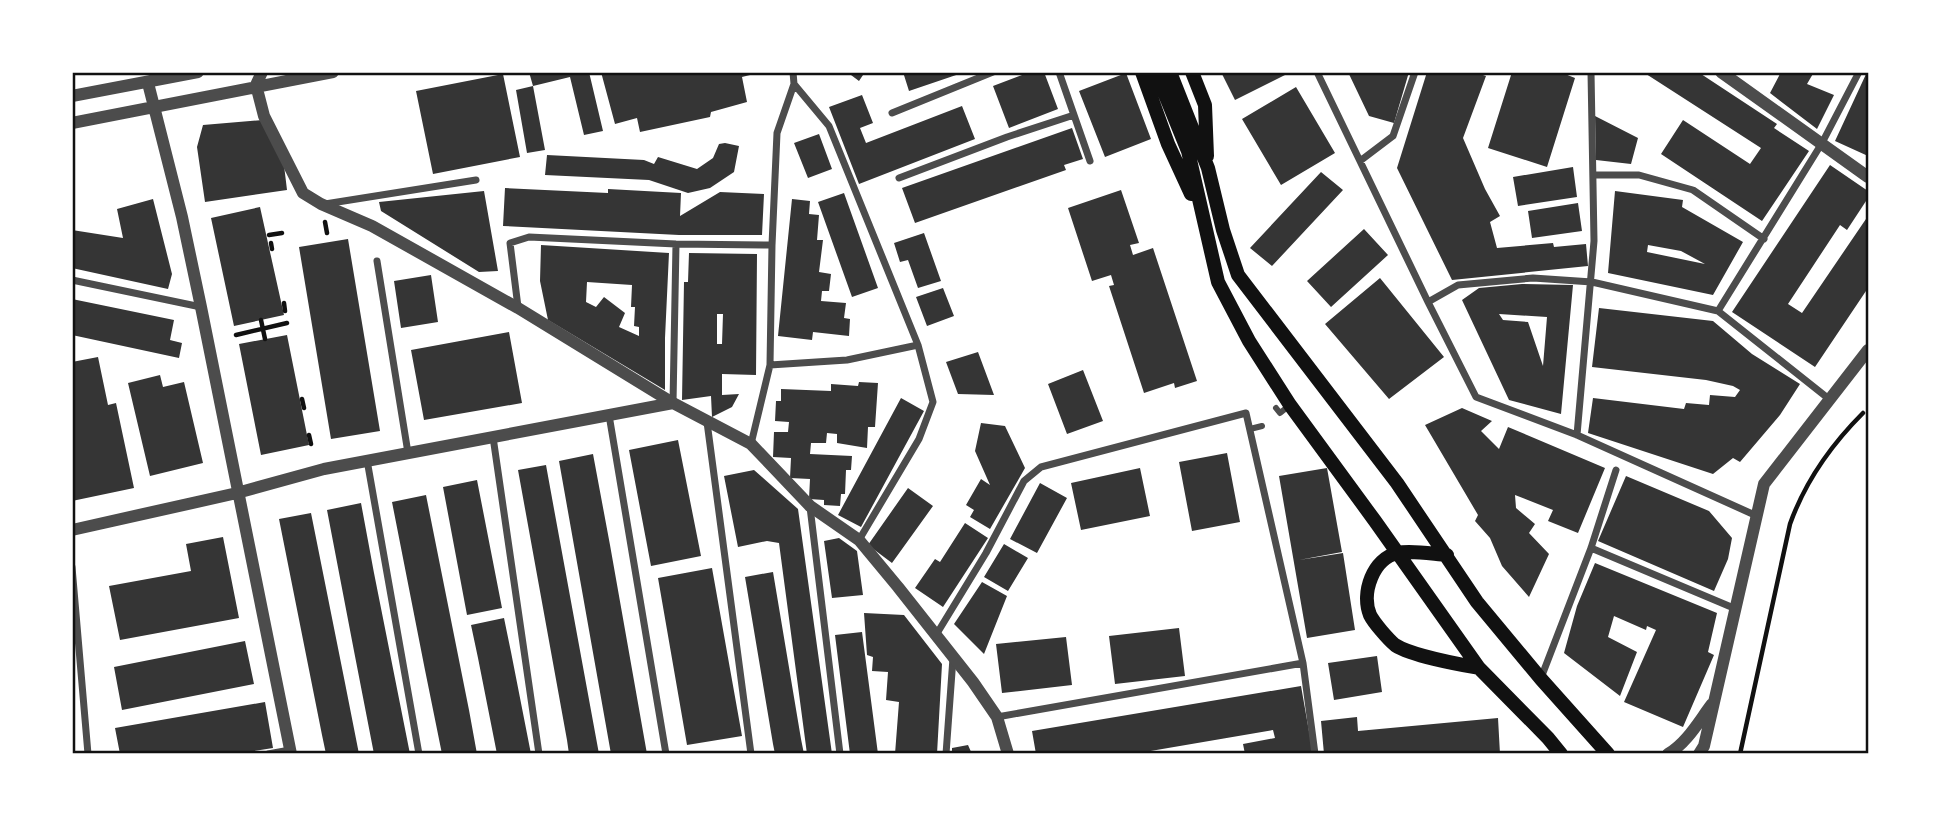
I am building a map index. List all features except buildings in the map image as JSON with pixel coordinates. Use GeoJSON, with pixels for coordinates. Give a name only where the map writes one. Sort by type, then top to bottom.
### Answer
{"type":"FeatureCollection","features":[{"type":"Feature","properties":{"kind":"main road"},"geometry":{"type":"LineString","coordinates":[[1142,72],[1168,144],[1203,219]]}},
{"type":"Feature","properties":{"kind":"main road"},"geometry":{"type":"LineString","coordinates":[[1156,72],[1188,151],[1218,282],[1283,406],[1397,553],[1479,668],[1561,754]]}},
{"type":"Feature","properties":{"kind":"main road"},"geometry":{"type":"LineString","coordinates":[[1170,72],[1208,168],[1223,230],[1238,275],[1390,473],[1477,602],[1541,679],[1609,752]]}},
{"type":"Feature","properties":{"kind":"main road"},"geometry":{"type":"LineString","coordinates":[[1192,72],[1205,105],[1208,168]]}},
{"type":"Feature","properties":{"kind":"main road"},"geometry":{"type":"LineString","coordinates":[[1447,555],[1397,553],[1378,564],[1369,583],[1368,602],[1371,616],[1395,645],[1435,659],[1479,668]]}},
{"type":"Feature","properties":{"kind":"street"},"geometry":{"type":"LineString","coordinates":[[72,96],[198,72]]}},
{"type":"Feature","properties":{"kind":"street"},"geometry":{"type":"LineString","coordinates":[[262,72],[256,85],[264,116],[303,193],[321,204],[372,226],[518,308],[673,404],[751,444],[810,506],[859,540],[936,635],[997,717],[1008,754]]}},
{"type":"Feature","properties":{"kind":"street"},"geometry":{"type":"LineString","coordinates":[[72,123],[333,72]]}},
{"type":"Feature","properties":{"kind":"street"},"geometry":{"type":"LineString","coordinates":[[751,444],[770,365],[777,133],[793,85],[793,72]]}},
{"type":"Feature","properties":{"kind":"street"},"geometry":{"type":"LineString","coordinates":[[892,113],[993,72]]}},
{"type":"Feature","properties":{"kind":"street"},"geometry":{"type":"LineString","coordinates":[[1059,72],[1090,161]]}},
{"type":"Feature","properties":{"kind":"street"},"geometry":{"type":"LineString","coordinates":[[1317,72],[1476,397],[1577,435],[1758,516]]}},
{"type":"Feature","properties":{"kind":"street"},"geometry":{"type":"LineString","coordinates":[[1360,161],[1394,136],[1415,72]]}},
{"type":"Feature","properties":{"kind":"street"},"geometry":{"type":"LineString","coordinates":[[1577,435],[1594,241],[1591,72]]}},
{"type":"Feature","properties":{"kind":"street"},"geometry":{"type":"LineString","coordinates":[[1721,72],[1868,177]]}},
{"type":"Feature","properties":{"kind":"street"},"geometry":{"type":"LineString","coordinates":[[1718,311],[1822,143],[1858,72]]}},
{"type":"Feature","properties":{"kind":"street"},"geometry":{"type":"LineString","coordinates":[[148,83],[182,217],[291,752],[268,754]]}},
{"type":"Feature","properties":{"kind":"street"},"geometry":{"type":"LineString","coordinates":[[793,85],[829,126],[918,345],[933,402],[919,439],[859,540]]}},
{"type":"Feature","properties":{"kind":"street"},"geometry":{"type":"LineString","coordinates":[[900,178],[1007,137],[1074,115]]}},
{"type":"Feature","properties":{"kind":"street"},"geometry":{"type":"LineString","coordinates":[[1593,175],[1639,175],[1693,190],[1764,239]]}},
{"type":"Feature","properties":{"kind":"street"},"geometry":{"type":"LineString","coordinates":[[321,204],[476,180]]}},
{"type":"Feature","properties":{"kind":"street"},"geometry":{"type":"LineString","coordinates":[[518,308],[510,243],[529,237],[676,244],[772,245]]}},
{"type":"Feature","properties":{"kind":"street"},"geometry":{"type":"LineString","coordinates":[[673,404],[676,244]]}},
{"type":"Feature","properties":{"kind":"street"},"geometry":{"type":"LineString","coordinates":[[377,261],[408,453]]}},
{"type":"Feature","properties":{"kind":"street"},"geometry":{"type":"LineString","coordinates":[[1428,302],[1458,285],[1533,278],[1592,282],[1718,311],[1829,399]]}},
{"type":"Feature","properties":{"kind":"street"},"geometry":{"type":"LineString","coordinates":[[72,280],[201,307]]}},
{"type":"Feature","properties":{"kind":"street"},"geometry":{"type":"LineString","coordinates":[[770,365],[847,360],[918,345]]}},
{"type":"Feature","properties":{"kind":"street"},"geometry":{"type":"LineString","coordinates":[[1699,754],[1704,746],[1737,609],[1764,484],[1868,350]]}},
{"type":"Feature","properties":{"kind":"street"},"geometry":{"type":"LineString","coordinates":[[72,530],[237,493],[324,468],[673,404]]}},
{"type":"Feature","properties":{"kind":"street"},"geometry":{"type":"LineString","coordinates":[[936,635],[986,553],[1024,481],[1041,467],[1246,413],[1303,663],[1315,754]]}},
{"type":"Feature","properties":{"kind":"street"},"geometry":{"type":"LineString","coordinates":[[609,415],[666,754]]}},
{"type":"Feature","properties":{"kind":"street"},"geometry":{"type":"LineString","coordinates":[[707,421],[751,754]]}},
{"type":"Feature","properties":{"kind":"street"},"geometry":{"type":"LineString","coordinates":[[1250,429],[1262,426]]}},
{"type":"Feature","properties":{"kind":"street"},"geometry":{"type":"LineString","coordinates":[[493,438],[539,754]]}},
{"type":"Feature","properties":{"kind":"street"},"geometry":{"type":"LineString","coordinates":[[367,460],[419,754]]}},
{"type":"Feature","properties":{"kind":"street"},"geometry":{"type":"LineString","coordinates":[[1541,679],[1591,548],[1616,470]]}},
{"type":"Feature","properties":{"kind":"street"},"geometry":{"type":"LineString","coordinates":[[810,506],[840,754]]}},
{"type":"Feature","properties":{"kind":"street"},"geometry":{"type":"LineString","coordinates":[[1591,548],[1737,609]]}},
{"type":"Feature","properties":{"kind":"street"},"geometry":{"type":"LineString","coordinates":[[72,567],[89,754]]}},
{"type":"Feature","properties":{"kind":"street"},"geometry":{"type":"LineString","coordinates":[[946,754],[953,657]]}},
{"type":"Feature","properties":{"kind":"street"},"geometry":{"type":"LineString","coordinates":[[997,717],[1303,663]]}},
{"type":"Feature","properties":{"kind":"street"},"geometry":{"type":"LineString","coordinates":[[1668,754],[1676,750],[1714,701]]}},
{"type":"Feature","properties":{"kind":"path"},"geometry":{"type":"LineString","coordinates":[[269,235],[282,233]]}},
{"type":"Feature","properties":{"kind":"path"},"geometry":{"type":"LineString","coordinates":[[284,303],[285,311]]}},
{"type":"Feature","properties":{"kind":"path"},"geometry":{"type":"LineString","coordinates":[[261,320],[265,339]]}},
{"type":"Feature","properties":{"kind":"path"},"geometry":{"type":"LineString","coordinates":[[236,335],[287,323]]}},
{"type":"Feature","properties":{"kind":"path"},"geometry":{"type":"LineString","coordinates":[[303,399],[304,408]]}},
{"type":"Feature","properties":{"kind":"path"},"geometry":{"type":"LineString","coordinates":[[1740,754],[1784,548],[1799,497],[1832,449],[1863,413]]}},
{"type":"Feature","properties":{"kind":"path"},"geometry":{"type":"LineString","coordinates":[[309,435],[311,444]]}}]}
